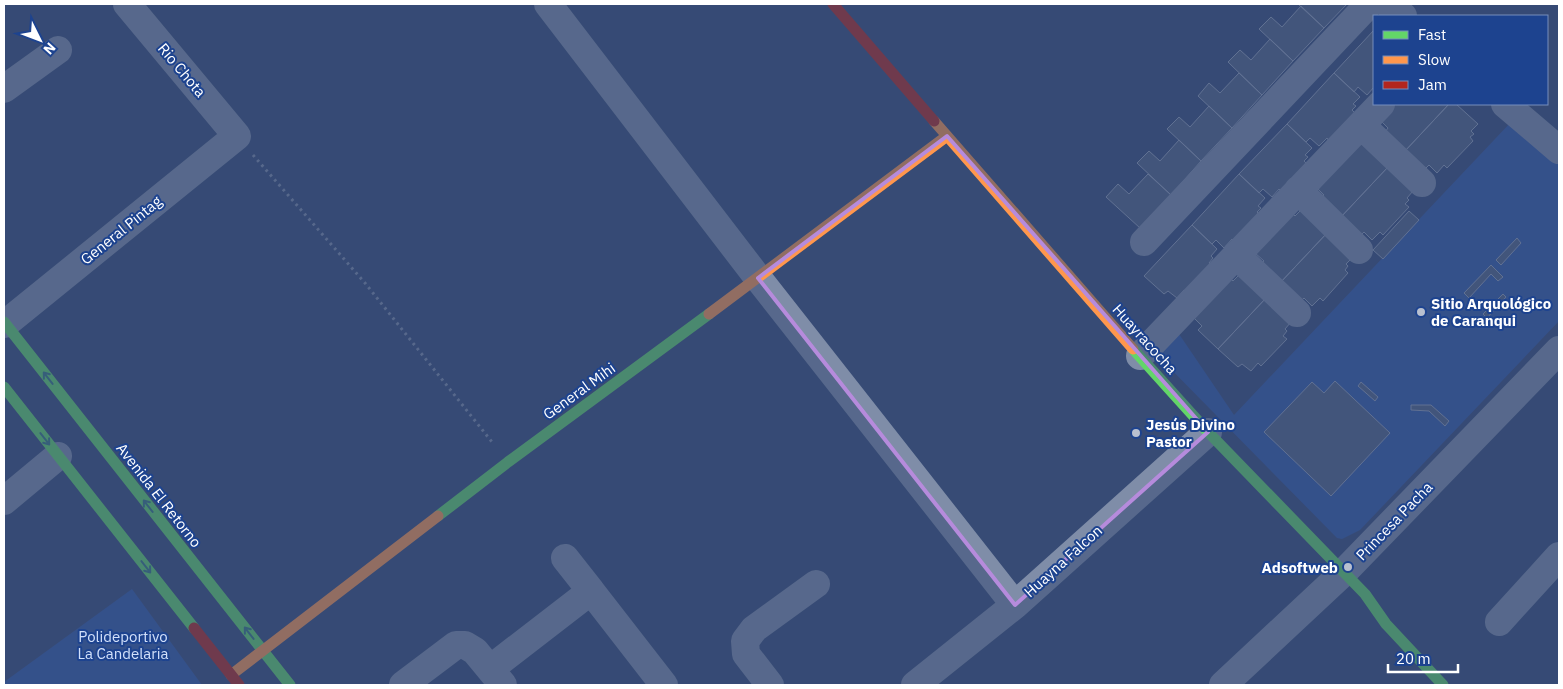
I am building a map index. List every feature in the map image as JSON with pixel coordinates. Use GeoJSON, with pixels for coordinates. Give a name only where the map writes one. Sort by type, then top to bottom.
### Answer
{"type":"FeatureCollection","features":[{"type":"Feature","properties":{"kind":"street","name":"Rio Chota"},"geometry":{"type":"LineString","coordinates":[[127,4],[237,136]]}},
{"type":"Feature","properties":{"kind":"street"},"geometry":{"type":"LineString","coordinates":[[548,4],[758,278],[1015,605]]}},
{"type":"Feature","properties":{"kind":"street","name":"Huayracocha"},"geometry":{"type":"LineString","coordinates":[[833,4],[1208,432],[1365,594],[1386,624],[1443,685]]}},
{"type":"Feature","properties":{"kind":"street"},"geometry":{"type":"LineString","coordinates":[[1144,242],[1369,4]]}},
{"type":"Feature","properties":{"kind":"street"},"geometry":{"type":"LineString","coordinates":[[1388,4],[1402,15]]}},
{"type":"Feature","properties":{"kind":"street"},"geometry":{"type":"LineString","coordinates":[[4,90],[58,50]]}},
{"type":"Feature","properties":{"kind":"street"},"geometry":{"type":"LineString","coordinates":[[1140,356],[1380,105]]}},
{"type":"Feature","properties":{"kind":"street"},"geometry":{"type":"LineString","coordinates":[[1506,105],[1559,150]]}},
{"type":"Feature","properties":{"kind":"street"},"geometry":{"type":"LineString","coordinates":[[1361,125],[1422,184]]}},
{"type":"Feature","properties":{"kind":"street","name":"General Pintag"},"geometry":{"type":"LineString","coordinates":[[5,323],[237,136]]}},
{"type":"Feature","properties":{"kind":"street","name":"General Mihi"},"geometry":{"type":"LineString","coordinates":[[231,675],[508,462],[947,136]]}},
{"type":"Feature","properties":{"kind":"street"},"geometry":{"type":"LineString","coordinates":[[1298,190],[1359,250]]}},
{"type":"Feature","properties":{"kind":"street"},"geometry":{"type":"LineString","coordinates":[[1236,255],[1297,313]]}},
{"type":"Feature","properties":{"kind":"street","name":"Avenida El Retorno"},"geometry":{"type":"LineString","coordinates":[[5,323],[290,685]]}},
{"type":"Feature","properties":{"kind":"street","name":"Princesa Pacha"},"geometry":{"type":"LineString","coordinates":[[1223,685],[1344,572],[1559,350]]}},
{"type":"Feature","properties":{"kind":"street"},"geometry":{"type":"LineString","coordinates":[[4,387],[239,685]]}},
{"type":"Feature","properties":{"kind":"street","name":"Huayna Falcon"},"geometry":{"type":"LineString","coordinates":[[915,685],[1015,605],[1208,432]]}},
{"type":"Feature","properties":{"kind":"street"},"geometry":{"type":"LineString","coordinates":[[4,501],[58,456]]}},
{"type":"Feature","properties":{"kind":"street"},"geometry":{"type":"LineString","coordinates":[[1499,622],[1559,556]]}},
{"type":"Feature","properties":{"kind":"street"},"geometry":{"type":"LineString","coordinates":[[565,558],[664,685]]}},
{"type":"Feature","properties":{"kind":"street"},"geometry":{"type":"LineString","coordinates":[[770,685],[746,654],[745,641],[754,629],[816,584]]}},
{"type":"Feature","properties":{"kind":"street"},"geometry":{"type":"LineString","coordinates":[[403,685],[456,645],[465,645],[476,651],[496,677],[591,591]]}},
{"type":"Feature","properties":{"kind":"path"},"geometry":{"type":"LineString","coordinates":[[237,136],[365,283],[508,462]]}},
{"type":"Feature","properties":{"kind":"highlighted area"},"geometry":{"type":"Polygon","coordinates":[[[947,136],[1208,432],[1015,605],[758,278],[947,136]]]}},
{"type":"Feature","properties":{"kind":"green space"},"geometry":{"type":"Polygon","coordinates":[[[1512,121],[1559,165],[1559,321],[1360,530],[1342,539],[1337,538],[1157,355],[1179,334],[1234,415],[1512,121]]]}},
{"type":"Feature","properties":{"kind":"green space","name":"Polideportivo La Candelaria"},"geometry":{"type":"Polygon","coordinates":[[[132,589],[202,685],[4,685],[4,682],[132,589]]]}},
{"type":"Feature","properties":{"kind":"building"},"geometry":{"type":"Polygon","coordinates":[[[1298,4],[1347,4],[1324,28],[1298,4]]]}},
{"type":"Feature","properties":{"kind":"building"},"geometry":{"type":"Polygon","coordinates":[[[1301,6],[1324,28],[1293,61],[1259,29],[1271,17],[1282,27],[1301,6]]]}},
{"type":"Feature","properties":{"kind":"building"},"geometry":{"type":"Polygon","coordinates":[[[1373,31],[1373,88],[1367,95],[1358,87],[1354,92],[1334,73],[1373,31]]]}},
{"type":"Feature","properties":{"kind":"building"},"geometry":{"type":"Polygon","coordinates":[[[1270,39],[1293,61],[1262,95],[1228,62],[1240,50],[1251,60],[1270,39]]]}},
{"type":"Feature","properties":{"kind":"building"},"geometry":{"type":"Polygon","coordinates":[[[1239,73],[1262,95],[1232,128],[1198,96],[1209,83],[1220,93],[1239,73]]]}},
{"type":"Feature","properties":{"kind":"building"},"geometry":{"type":"Polygon","coordinates":[[[1334,73],[1360,97],[1353,104],[1356,106],[1352,110],[1355,113],[1329,141],[1327,138],[1319,146],[1310,138],[1306,142],[1287,124],[1334,73]]]}},
{"type":"Feature","properties":{"kind":"building"},"geometry":{"type":"Polygon","coordinates":[[[1389,105],[1448,105],[1405,151],[1385,132],[1388,128],[1380,120],[1389,105]]]}},
{"type":"Feature","properties":{"kind":"building"},"geometry":{"type":"Polygon","coordinates":[[[1448,105],[1457,105],[1478,124],[1471,131],[1474,134],[1470,137],[1473,141],[1447,168],[1444,165],[1437,173],[1429,165],[1425,169],[1405,151],[1448,105]]]}},
{"type":"Feature","properties":{"kind":"building"},"geometry":{"type":"Polygon","coordinates":[[[1209,106],[1232,128],[1201,161],[1167,129],[1179,117],[1190,127],[1209,106]]]}},
{"type":"Feature","properties":{"kind":"building"},"geometry":{"type":"Polygon","coordinates":[[[1287,124],[1312,148],[1305,155],[1308,157],[1304,161],[1307,164],[1282,192],[1279,189],[1272,197],[1263,189],[1259,193],[1239,174],[1287,124]]]}},
{"type":"Feature","properties":{"kind":"building"},"geometry":{"type":"Polygon","coordinates":[[[1179,140],[1201,161],[1171,195],[1137,163],[1149,151],[1160,161],[1179,140]]]}},
{"type":"Feature","properties":{"kind":"building"},"geometry":{"type":"Polygon","coordinates":[[[1362,143],[1388,167],[1340,218],[1320,199],[1324,195],[1316,187],[1362,143]]]}},
{"type":"Feature","properties":{"kind":"building"},"geometry":{"type":"Polygon","coordinates":[[[1388,167],[1413,191],[1405,204],[1409,207],[1383,235],[1380,232],[1372,240],[1364,232],[1360,236],[1340,218],[1388,167]]]}},
{"type":"Feature","properties":{"kind":"building"},"geometry":{"type":"Polygon","coordinates":[[[1148,174],[1171,195],[1140,228],[1106,197],[1118,184],[1129,194],[1148,174]]]}},
{"type":"Feature","properties":{"kind":"building"},"geometry":{"type":"Polygon","coordinates":[[[1239,174],[1265,198],[1258,206],[1261,208],[1257,212],[1260,215],[1235,242],[1232,239],[1224,248],[1216,240],[1212,244],[1192,225],[1239,174]]]}},
{"type":"Feature","properties":{"kind":"building"},"geometry":{"type":"Polygon","coordinates":[[[1302,209],[1327,233],[1280,283],[1260,264],[1264,261],[1255,253],[1293,214],[1295,216],[1302,209]]]}},
{"type":"Feature","properties":{"kind":"building"},"geometry":{"type":"Polygon","coordinates":[[[1409,211],[1419,220],[1383,259],[1373,250],[1409,211]]]}},
{"type":"Feature","properties":{"kind":"building"},"geometry":{"type":"Polygon","coordinates":[[[1192,225],[1217,249],[1211,256],[1213,258],[1209,263],[1213,266],[1187,293],[1184,290],[1177,298],[1168,291],[1164,294],[1144,276],[1192,225]]]}},
{"type":"Feature","properties":{"kind":"building"},"geometry":{"type":"Polygon","coordinates":[[[1327,233],[1353,257],[1346,264],[1348,266],[1345,270],[1348,273],[1323,301],[1320,298],[1312,306],[1304,298],[1300,302],[1280,283],[1327,233]]]}},
{"type":"Feature","properties":{"kind":"building"},"geometry":{"type":"Polygon","coordinates":[[[1517,238],[1521,243],[1501,265],[1496,260],[1517,238]]]}},
{"type":"Feature","properties":{"kind":"building"},"geometry":{"type":"Polygon","coordinates":[[[1491,265],[1503,277],[1498,281],[1491,274],[1469,298],[1464,293],[1491,265]]]}},
{"type":"Feature","properties":{"kind":"building"},"geometry":{"type":"Polygon","coordinates":[[[1240,274],[1266,298],[1218,349],[1198,330],[1202,326],[1194,318],[1231,279],[1233,281],[1240,274]]]}},
{"type":"Feature","properties":{"kind":"building"},"geometry":{"type":"Polygon","coordinates":[[[1503,294],[1506,297],[1487,318],[1483,314],[1503,294]]]}},
{"type":"Feature","properties":{"kind":"building"},"geometry":{"type":"Polygon","coordinates":[[[1266,298],[1291,322],[1285,329],[1287,331],[1283,336],[1287,339],[1261,366],[1258,363],[1251,371],[1242,364],[1238,367],[1218,349],[1266,298]]]}},
{"type":"Feature","properties":{"kind":"building"},"geometry":{"type":"Polygon","coordinates":[[[1335,381],[1390,433],[1331,496],[1264,432],[1312,382],[1324,393],[1335,381]]]}},
{"type":"Feature","properties":{"kind":"building"},"geometry":{"type":"Polygon","coordinates":[[[1361,382],[1378,397],[1375,401],[1358,386],[1361,382]]]}},
{"type":"Feature","properties":{"kind":"building"},"geometry":{"type":"Polygon","coordinates":[[[1411,405],[1431,405],[1449,421],[1445,426],[1429,411],[1411,410],[1411,405]]]}},
{"type":"Feature","properties":{"kind":"traffic: fast"},"geometry":{"type":"LineString","coordinates":[[438,516],[709,314]]}},
{"type":"Feature","properties":{"kind":"traffic: fast"},"geometry":{"type":"LineString","coordinates":[[4,322],[290,685]]}},
{"type":"Feature","properties":{"kind":"traffic: fast"},"geometry":{"type":"LineString","coordinates":[[1133,349],[1208,432],[1365,594],[1386,624],[1443,685]]}},
{"type":"Feature","properties":{"kind":"traffic: fast"},"geometry":{"type":"LineString","coordinates":[[4,387],[194,628]]}},
{"type":"Feature","properties":{"kind":"traffic: slow"},"geometry":{"type":"LineString","coordinates":[[934,121],[1133,349]]}},
{"type":"Feature","properties":{"kind":"traffic: slow"},"geometry":{"type":"LineString","coordinates":[[709,314],[947,136]]}},
{"type":"Feature","properties":{"kind":"traffic: slow"},"geometry":{"type":"LineString","coordinates":[[231,675],[438,516]]}},
{"type":"Feature","properties":{"kind":"traffic: jam"},"geometry":{"type":"LineString","coordinates":[[833,4],[934,121]]}},
{"type":"Feature","properties":{"kind":"traffic: jam"},"geometry":{"type":"LineString","coordinates":[[194,628],[239,685]]}},
{"type":"Feature","properties":{"kind":"place","name":"Sitio Arquológico de Caranqui"},"geometry":{"type":"Point","coordinates":[1421,312]}},
{"type":"Feature","properties":{"kind":"place","name":"Jesús Divino Pastor"},"geometry":{"type":"Point","coordinates":[1136,433]}},
{"type":"Feature","properties":{"kind":"place","name":"Adsoftweb"},"geometry":{"type":"Point","coordinates":[1348,567]}}]}
